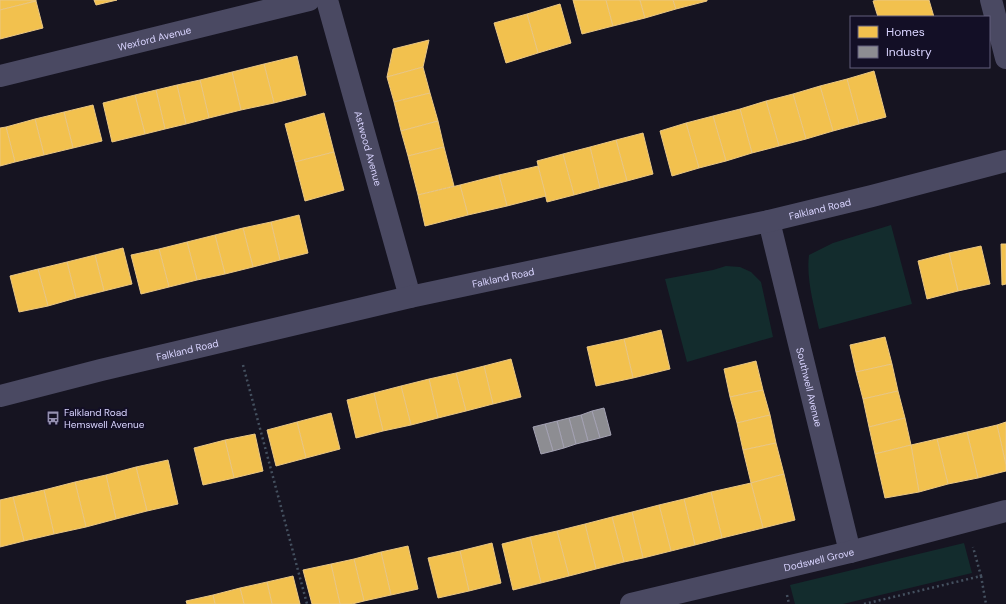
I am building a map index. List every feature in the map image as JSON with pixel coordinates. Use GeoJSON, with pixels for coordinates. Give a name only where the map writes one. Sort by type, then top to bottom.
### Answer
{"type":"FeatureCollection","features":[{"type":"Feature","properties":{"kind":"street","name":"Wexford Avenue"},"geometry":{"type":"LineString","coordinates":[[0,76],[309,0]]}},
{"type":"Feature","properties":{"kind":"street","name":"Astwood Avenue"},"geometry":{"type":"LineString","coordinates":[[327,0],[410,297]]}},
{"type":"Feature","properties":{"kind":"street"},"geometry":{"type":"LineString","coordinates":[[991,0],[1006,58]]}},
{"type":"Feature","properties":{"kind":"street","name":"Falkland Road"},"geometry":{"type":"LineString","coordinates":[[0,396],[101,370],[410,297],[769,221],[1006,161]]}},
{"type":"Feature","properties":{"kind":"street","name":"Southwell Avenue"},"geometry":{"type":"LineString","coordinates":[[769,221],[850,552]]}},
{"type":"Feature","properties":{"kind":"street","name":"Dodswell Grove"},"geometry":{"type":"LineString","coordinates":[[631,604],[850,552],[1006,511]]}},
{"type":"Feature","properties":{"kind":"path"},"geometry":{"type":"LineString","coordinates":[[236,338],[307,604]]}},
{"type":"Feature","properties":{"kind":"path"},"geometry":{"type":"LineString","coordinates":[[965,522],[981,576],[986,604]]}},
{"type":"Feature","properties":{"kind":"path"},"geometry":{"type":"LineString","coordinates":[[864,604],[981,576]]}},
{"type":"Feature","properties":{"kind":"green space"},"geometry":{"type":"Polygon","coordinates":[[[891,225],[912,304],[819,329],[810,283],[808,264],[809,255],[833,243],[891,225]]]}},
{"type":"Feature","properties":{"kind":"green space"},"geometry":{"type":"Polygon","coordinates":[[[726,266],[740,267],[751,272],[761,282],[773,337],[687,362],[665,279],[713,270],[726,266]]]}},
{"type":"Feature","properties":{"kind":"green space"},"geometry":{"type":"Polygon","coordinates":[[[964,543],[972,573],[843,604],[795,604],[790,585],[964,543]]]}},
{"type":"Feature","properties":{"kind":"building: Homes"},"geometry":{"type":"Polygon","coordinates":[[[0,0],[36,0],[36,1],[0,10],[0,0]]]}},
{"type":"Feature","properties":{"kind":"building: Homes"},"geometry":{"type":"Polygon","coordinates":[[[94,0],[117,0],[96,5],[94,0]]]}},
{"type":"Feature","properties":{"kind":"building: Homes"},"geometry":{"type":"Polygon","coordinates":[[[573,0],[606,0],[613,26],[582,34],[573,0]]]}},
{"type":"Feature","properties":{"kind":"building: Homes"},"geometry":{"type":"Polygon","coordinates":[[[606,0],[640,0],[645,18],[613,26],[606,0]]]}},
{"type":"Feature","properties":{"kind":"building: Homes"},"geometry":{"type":"Polygon","coordinates":[[[640,0],[673,0],[676,9],[645,18],[640,0]]]}},
{"type":"Feature","properties":{"kind":"building: Homes"},"geometry":{"type":"Polygon","coordinates":[[[673,0],[707,0],[707,1],[676,9],[673,0]]]}},
{"type":"Feature","properties":{"kind":"building: Homes"},"geometry":{"type":"Polygon","coordinates":[[[929,0],[934,16],[878,16],[873,1],[929,0]]]}},
{"type":"Feature","properties":{"kind":"building: Homes"},"geometry":{"type":"Polygon","coordinates":[[[36,1],[43,28],[0,39],[0,10],[36,1]]]}},
{"type":"Feature","properties":{"kind":"building: Homes"},"geometry":{"type":"Polygon","coordinates":[[[560,4],[571,43],[538,53],[527,14],[560,4]]]}},
{"type":"Feature","properties":{"kind":"building: Homes"},"geometry":{"type":"Polygon","coordinates":[[[527,14],[538,53],[506,63],[494,23],[527,14]]]}},
{"type":"Feature","properties":{"kind":"building: Homes"},"geometry":{"type":"Polygon","coordinates":[[[429,40],[423,67],[387,77],[393,49],[429,40]]]}},
{"type":"Feature","properties":{"kind":"building: Homes"},"geometry":{"type":"Polygon","coordinates":[[[297,56],[306,95],[274,103],[264,64],[297,56]]]}},
{"type":"Feature","properties":{"kind":"building: Homes"},"geometry":{"type":"Polygon","coordinates":[[[264,64],[274,103],[241,110],[232,72],[264,64]]]}},
{"type":"Feature","properties":{"kind":"building: Homes"},"geometry":{"type":"Polygon","coordinates":[[[423,67],[430,93],[394,102],[387,77],[423,67]]]}},
{"type":"Feature","properties":{"kind":"building: Homes"},"geometry":{"type":"Polygon","coordinates":[[[874,71],[886,117],[859,124],[847,79],[874,71]]]}},
{"type":"Feature","properties":{"kind":"building: Homes"},"geometry":{"type":"Polygon","coordinates":[[[232,72],[241,110],[209,118],[200,80],[232,72]]]}},
{"type":"Feature","properties":{"kind":"building: Homes"},"geometry":{"type":"Polygon","coordinates":[[[847,79],[859,124],[833,131],[820,86],[847,79]]]}},
{"type":"Feature","properties":{"kind":"building: Homes"},"geometry":{"type":"Polygon","coordinates":[[[200,80],[209,118],[186,124],[177,85],[200,80]]]}},
{"type":"Feature","properties":{"kind":"building: Homes"},"geometry":{"type":"Polygon","coordinates":[[[177,85],[186,124],[165,129],[156,90],[177,85]]]}},
{"type":"Feature","properties":{"kind":"building: Homes"},"geometry":{"type":"Polygon","coordinates":[[[820,86],[833,131],[806,139],[793,94],[820,86]]]}},
{"type":"Feature","properties":{"kind":"building: Homes"},"geometry":{"type":"Polygon","coordinates":[[[156,90],[165,129],[145,134],[135,95],[156,90]]]}},
{"type":"Feature","properties":{"kind":"building: Homes"},"geometry":{"type":"Polygon","coordinates":[[[430,93],[438,121],[401,131],[394,102],[430,93]]]}},
{"type":"Feature","properties":{"kind":"building: Homes"},"geometry":{"type":"Polygon","coordinates":[[[793,94],[806,139],[779,146],[766,101],[793,94]]]}},
{"type":"Feature","properties":{"kind":"building: Homes"},"geometry":{"type":"Polygon","coordinates":[[[135,95],[145,134],[112,142],[103,103],[135,95]]]}},
{"type":"Feature","properties":{"kind":"building: Homes"},"geometry":{"type":"Polygon","coordinates":[[[766,101],[779,146],[752,153],[740,109],[766,101]]]}},
{"type":"Feature","properties":{"kind":"building: Homes"},"geometry":{"type":"Polygon","coordinates":[[[93,105],[102,141],[73,148],[64,112],[93,105]]]}},
{"type":"Feature","properties":{"kind":"building: Homes"},"geometry":{"type":"Polygon","coordinates":[[[740,109],[752,153],[726,161],[713,116],[740,109]]]}},
{"type":"Feature","properties":{"kind":"building: Homes"},"geometry":{"type":"Polygon","coordinates":[[[64,112],[73,148],[44,155],[35,119],[64,112]]]}},
{"type":"Feature","properties":{"kind":"building: Homes"},"geometry":{"type":"Polygon","coordinates":[[[324,113],[334,152],[295,162],[285,124],[324,113]]]}},
{"type":"Feature","properties":{"kind":"building: Homes"},"geometry":{"type":"Polygon","coordinates":[[[713,116],[726,161],[699,168],[686,123],[713,116]]]}},
{"type":"Feature","properties":{"kind":"building: Homes"},"geometry":{"type":"Polygon","coordinates":[[[35,119],[44,155],[15,162],[6,127],[35,119]]]}},
{"type":"Feature","properties":{"kind":"building: Homes"},"geometry":{"type":"Polygon","coordinates":[[[438,121],[444,147],[408,156],[401,131],[438,121]]]}},
{"type":"Feature","properties":{"kind":"building: Homes"},"geometry":{"type":"Polygon","coordinates":[[[686,123],[699,168],[672,176],[660,131],[686,123]]]}},
{"type":"Feature","properties":{"kind":"building: Homes"},"geometry":{"type":"Polygon","coordinates":[[[6,127],[15,162],[0,166],[0,128],[6,127]]]}},
{"type":"Feature","properties":{"kind":"building: Homes"},"geometry":{"type":"Polygon","coordinates":[[[643,133],[653,174],[627,181],[616,140],[643,133]]]}},
{"type":"Feature","properties":{"kind":"building: Homes"},"geometry":{"type":"Polygon","coordinates":[[[616,140],[627,181],[600,188],[590,147],[616,140]]]}},
{"type":"Feature","properties":{"kind":"building: Homes"},"geometry":{"type":"Polygon","coordinates":[[[444,147],[454,186],[418,195],[408,156],[444,147]]]}},
{"type":"Feature","properties":{"kind":"building: Homes"},"geometry":{"type":"Polygon","coordinates":[[[590,147],[600,188],[574,195],[563,154],[590,147]]]}},
{"type":"Feature","properties":{"kind":"building: Homes"},"geometry":{"type":"Polygon","coordinates":[[[334,152],[344,190],[305,201],[295,162],[334,152]]]}},
{"type":"Feature","properties":{"kind":"building: Homes"},"geometry":{"type":"Polygon","coordinates":[[[563,154],[574,195],[547,202],[537,161],[563,154]]]}},
{"type":"Feature","properties":{"kind":"building: Homes"},"geometry":{"type":"Polygon","coordinates":[[[538,166],[546,196],[507,206],[499,175],[538,166]]]}},
{"type":"Feature","properties":{"kind":"building: Homes"},"geometry":{"type":"Polygon","coordinates":[[[499,175],[507,206],[468,215],[460,185],[499,175]]]}},
{"type":"Feature","properties":{"kind":"building: Homes"},"geometry":{"type":"Polygon","coordinates":[[[460,185],[468,215],[425,226],[418,195],[460,185]]]}},
{"type":"Feature","properties":{"kind":"building: Homes"},"geometry":{"type":"Polygon","coordinates":[[[299,215],[308,253],[280,260],[271,222],[299,215]]]}},
{"type":"Feature","properties":{"kind":"building: Homes"},"geometry":{"type":"Polygon","coordinates":[[[271,222],[280,260],[253,267],[243,228],[271,222]]]}},
{"type":"Feature","properties":{"kind":"building: Homes"},"geometry":{"type":"Polygon","coordinates":[[[243,228],[253,267],[225,274],[215,235],[243,228]]]}},
{"type":"Feature","properties":{"kind":"building: Homes"},"geometry":{"type":"Polygon","coordinates":[[[215,235],[225,274],[197,280],[187,242],[215,235]]]}},
{"type":"Feature","properties":{"kind":"building: Homes"},"geometry":{"type":"Polygon","coordinates":[[[187,242],[197,280],[169,287],[159,249],[187,242]]]}},
{"type":"Feature","properties":{"kind":"building: Homes"},"geometry":{"type":"Polygon","coordinates":[[[1001,244],[1006,244],[1006,284],[1002,285],[1001,244]]]}},
{"type":"Feature","properties":{"kind":"building: Homes"},"geometry":{"type":"Polygon","coordinates":[[[981,246],[990,284],[958,291],[949,253],[981,246]]]}},
{"type":"Feature","properties":{"kind":"building: Homes"},"geometry":{"type":"Polygon","coordinates":[[[123,248],[132,284],[104,291],[95,255],[123,248]]]}},
{"type":"Feature","properties":{"kind":"building: Homes"},"geometry":{"type":"Polygon","coordinates":[[[159,249],[169,287],[141,294],[131,255],[159,249]]]}},
{"type":"Feature","properties":{"kind":"building: Homes"},"geometry":{"type":"Polygon","coordinates":[[[949,253],[958,291],[927,299],[918,261],[949,253]]]}},
{"type":"Feature","properties":{"kind":"building: Homes"},"geometry":{"type":"Polygon","coordinates":[[[95,255],[104,291],[76,298],[67,262],[95,255]]]}},
{"type":"Feature","properties":{"kind":"building: Homes"},"geometry":{"type":"Polygon","coordinates":[[[67,262],[76,298],[48,306],[38,269],[67,262]]]}},
{"type":"Feature","properties":{"kind":"building: Homes"},"geometry":{"type":"Polygon","coordinates":[[[38,269],[48,306],[19,312],[10,276],[38,269]]]}},
{"type":"Feature","properties":{"kind":"building: Homes"},"geometry":{"type":"Polygon","coordinates":[[[661,330],[670,369],[633,378],[624,339],[661,330]]]}},
{"type":"Feature","properties":{"kind":"building: Homes"},"geometry":{"type":"Polygon","coordinates":[[[885,337],[892,364],[856,372],[850,345],[885,337]]]}},
{"type":"Feature","properties":{"kind":"building: Homes"},"geometry":{"type":"Polygon","coordinates":[[[624,339],[633,378],[596,386],[587,347],[624,339]]]}},
{"type":"Feature","properties":{"kind":"building: Homes"},"geometry":{"type":"Polygon","coordinates":[[[511,359],[521,397],[493,404],[484,366],[511,359]]]}},
{"type":"Feature","properties":{"kind":"building: Homes"},"geometry":{"type":"Polygon","coordinates":[[[756,361],[763,390],[730,397],[724,369],[756,361]]]}},
{"type":"Feature","properties":{"kind":"building: Homes"},"geometry":{"type":"Polygon","coordinates":[[[892,364],[898,391],[863,399],[856,372],[892,364]]]}},
{"type":"Feature","properties":{"kind":"building: Homes"},"geometry":{"type":"Polygon","coordinates":[[[484,366],[493,404],[466,411],[456,373],[484,366]]]}},
{"type":"Feature","properties":{"kind":"building: Homes"},"geometry":{"type":"Polygon","coordinates":[[[456,373],[466,411],[438,418],[429,379],[456,373]]]}},
{"type":"Feature","properties":{"kind":"building: Homes"},"geometry":{"type":"Polygon","coordinates":[[[429,379],[438,418],[411,425],[401,386],[429,379]]]}},
{"type":"Feature","properties":{"kind":"building: Homes"},"geometry":{"type":"Polygon","coordinates":[[[401,386],[411,425],[383,431],[374,393],[401,386]]]}},
{"type":"Feature","properties":{"kind":"building: Homes"},"geometry":{"type":"Polygon","coordinates":[[[763,390],[770,415],[737,423],[730,397],[763,390]]]}},
{"type":"Feature","properties":{"kind":"building: Homes"},"geometry":{"type":"Polygon","coordinates":[[[898,391],[905,418],[869,427],[863,399],[898,391]]]}},
{"type":"Feature","properties":{"kind":"building: Homes"},"geometry":{"type":"Polygon","coordinates":[[[374,393],[383,431],[356,438],[347,400],[374,393]]]}},
{"type":"Feature","properties":{"kind":"building: Homes"},"geometry":{"type":"Polygon","coordinates":[[[331,413],[340,449],[306,458],[297,422],[331,413]]]}},
{"type":"Feature","properties":{"kind":"building: Homes"},"geometry":{"type":"Polygon","coordinates":[[[770,415],[776,443],[743,450],[737,423],[770,415]]]}},
{"type":"Feature","properties":{"kind":"building: Homes"},"geometry":{"type":"Polygon","coordinates":[[[905,418],[911,445],[875,454],[869,427],[905,418]]]}},
{"type":"Feature","properties":{"kind":"building: Homes"},"geometry":{"type":"Polygon","coordinates":[[[297,422],[306,458],[276,466],[267,430],[297,422]]]}},
{"type":"Feature","properties":{"kind":"building: Homes"},"geometry":{"type":"Polygon","coordinates":[[[1006,422],[1006,465],[997,425],[1006,422]]]}},
{"type":"Feature","properties":{"kind":"building: Homes"},"geometry":{"type":"Polygon","coordinates":[[[997,425],[1006,471],[978,478],[967,432],[997,425]]]}},
{"type":"Feature","properties":{"kind":"building: Homes"},"geometry":{"type":"Polygon","coordinates":[[[967,432],[978,478],[948,484],[937,439],[967,432]]]}},
{"type":"Feature","properties":{"kind":"building: Homes"},"geometry":{"type":"Polygon","coordinates":[[[255,434],[263,471],[234,478],[225,440],[255,434]]]}},
{"type":"Feature","properties":{"kind":"building: Homes"},"geometry":{"type":"Polygon","coordinates":[[[937,439],[948,484],[919,492],[911,445],[937,439]]]}},
{"type":"Feature","properties":{"kind":"building: Homes"},"geometry":{"type":"Polygon","coordinates":[[[225,440],[234,478],[203,485],[194,448],[225,440]]]}},
{"type":"Feature","properties":{"kind":"building: Homes"},"geometry":{"type":"Polygon","coordinates":[[[776,443],[784,474],[751,483],[743,450],[776,443]]]}},
{"type":"Feature","properties":{"kind":"building: Homes"},"geometry":{"type":"Polygon","coordinates":[[[911,445],[919,492],[885,498],[875,454],[911,445]]]}},
{"type":"Feature","properties":{"kind":"building: Homes"},"geometry":{"type":"Polygon","coordinates":[[[168,460],[178,504],[147,511],[136,467],[168,460]]]}},
{"type":"Feature","properties":{"kind":"building: Homes"},"geometry":{"type":"Polygon","coordinates":[[[136,467],[147,511],[116,519],[106,475],[136,467]]]}},
{"type":"Feature","properties":{"kind":"building: Homes"},"geometry":{"type":"Polygon","coordinates":[[[784,474],[795,520],[763,528],[751,483],[784,474]]]}},
{"type":"Feature","properties":{"kind":"building: Homes"},"geometry":{"type":"Polygon","coordinates":[[[106,475],[116,519],[86,527],[75,482],[106,475]]]}},
{"type":"Feature","properties":{"kind":"building: Homes"},"geometry":{"type":"Polygon","coordinates":[[[75,482],[86,527],[54,534],[44,490],[75,482]]]}},
{"type":"Feature","properties":{"kind":"building: Homes"},"geometry":{"type":"Polygon","coordinates":[[[751,483],[763,528],[722,538],[711,492],[751,483]]]}},
{"type":"Feature","properties":{"kind":"building: Homes"},"geometry":{"type":"Polygon","coordinates":[[[44,490],[54,534],[24,541],[13,497],[44,490]]]}},
{"type":"Feature","properties":{"kind":"building: Homes"},"geometry":{"type":"Polygon","coordinates":[[[711,492],[722,538],[695,545],[684,499],[711,492]]]}},
{"type":"Feature","properties":{"kind":"building: Homes"},"geometry":{"type":"Polygon","coordinates":[[[13,497],[24,541],[0,547],[0,500],[13,497]]]}},
{"type":"Feature","properties":{"kind":"building: Homes"},"geometry":{"type":"Polygon","coordinates":[[[684,499],[695,545],[671,551],[659,505],[684,499]]]}},
{"type":"Feature","properties":{"kind":"building: Homes"},"geometry":{"type":"Polygon","coordinates":[[[659,505],[671,551],[643,558],[632,512],[659,505]]]}},
{"type":"Feature","properties":{"kind":"building: Homes"},"geometry":{"type":"Polygon","coordinates":[[[632,512],[643,558],[624,562],[612,517],[632,512]]]}},
{"type":"Feature","properties":{"kind":"building: Homes"},"geometry":{"type":"Polygon","coordinates":[[[612,517],[624,562],[596,569],[585,524],[612,517]]]}},
{"type":"Feature","properties":{"kind":"building: Homes"},"geometry":{"type":"Polygon","coordinates":[[[585,524],[596,569],[569,576],[557,531],[585,524]]]}},
{"type":"Feature","properties":{"kind":"building: Homes"},"geometry":{"type":"Polygon","coordinates":[[[557,531],[569,576],[541,583],[530,537],[557,531]]]}},
{"type":"Feature","properties":{"kind":"building: Homes"},"geometry":{"type":"Polygon","coordinates":[[[530,537],[541,583],[513,590],[502,544],[530,537]]]}},
{"type":"Feature","properties":{"kind":"building: Homes"},"geometry":{"type":"Polygon","coordinates":[[[492,543],[501,583],[469,591],[460,551],[492,543]]]}},
{"type":"Feature","properties":{"kind":"building: Homes"},"geometry":{"type":"Polygon","coordinates":[[[408,546],[418,589],[391,595],[381,552],[408,546]]]}},
{"type":"Feature","properties":{"kind":"building: Homes"},"geometry":{"type":"Polygon","coordinates":[[[460,551],[469,591],[438,598],[428,558],[460,551]]]}},
{"type":"Feature","properties":{"kind":"building: Homes"},"geometry":{"type":"Polygon","coordinates":[[[381,552],[391,595],[364,601],[354,559],[381,552]]]}},
{"type":"Feature","properties":{"kind":"building: Homes"},"geometry":{"type":"Polygon","coordinates":[[[354,559],[364,601],[352,604],[340,604],[331,564],[354,559]]]}},
{"type":"Feature","properties":{"kind":"building: Homes"},"geometry":{"type":"Polygon","coordinates":[[[331,564],[340,604],[312,604],[303,570],[331,564]]]}},
{"type":"Feature","properties":{"kind":"building: Homes"},"geometry":{"type":"Polygon","coordinates":[[[293,576],[300,604],[272,604],[267,582],[293,576]]]}},
{"type":"Feature","properties":{"kind":"building: Homes"},"geometry":{"type":"Polygon","coordinates":[[[267,582],[272,604],[244,604],[240,588],[267,582]]]}},
{"type":"Feature","properties":{"kind":"building: Homes"},"geometry":{"type":"Polygon","coordinates":[[[240,588],[244,604],[215,604],[213,595],[240,588]]]}},
{"type":"Feature","properties":{"kind":"building: Homes"},"geometry":{"type":"Polygon","coordinates":[[[213,595],[215,604],[187,604],[186,601],[213,595]]]}},
{"type":"Feature","properties":{"kind":"building: Industry"},"geometry":{"type":"Polygon","coordinates":[[[604,408],[611,435],[600,438],[592,411],[604,408]]]}},
{"type":"Feature","properties":{"kind":"building: Industry"},"geometry":{"type":"Polygon","coordinates":[[[592,411],[600,438],[588,441],[581,415],[592,411]]]}},
{"type":"Feature","properties":{"kind":"building: Industry"},"geometry":{"type":"Polygon","coordinates":[[[581,415],[588,441],[576,444],[569,418],[581,415]]]}},
{"type":"Feature","properties":{"kind":"building: Industry"},"geometry":{"type":"Polygon","coordinates":[[[569,418],[576,444],[564,448],[557,421],[569,418]]]}},
{"type":"Feature","properties":{"kind":"building: Industry"},"geometry":{"type":"Polygon","coordinates":[[[557,421],[564,448],[553,451],[545,424],[557,421]]]}},
{"type":"Feature","properties":{"kind":"building: Industry"},"geometry":{"type":"Polygon","coordinates":[[[545,424],[553,451],[541,454],[533,427],[545,424]]]}},
{"type":"Feature","properties":{"kind":"place","name":"Falkland Road Hemswell Avenue"},"geometry":{"type":"Point","coordinates":[53,418]}}]}
